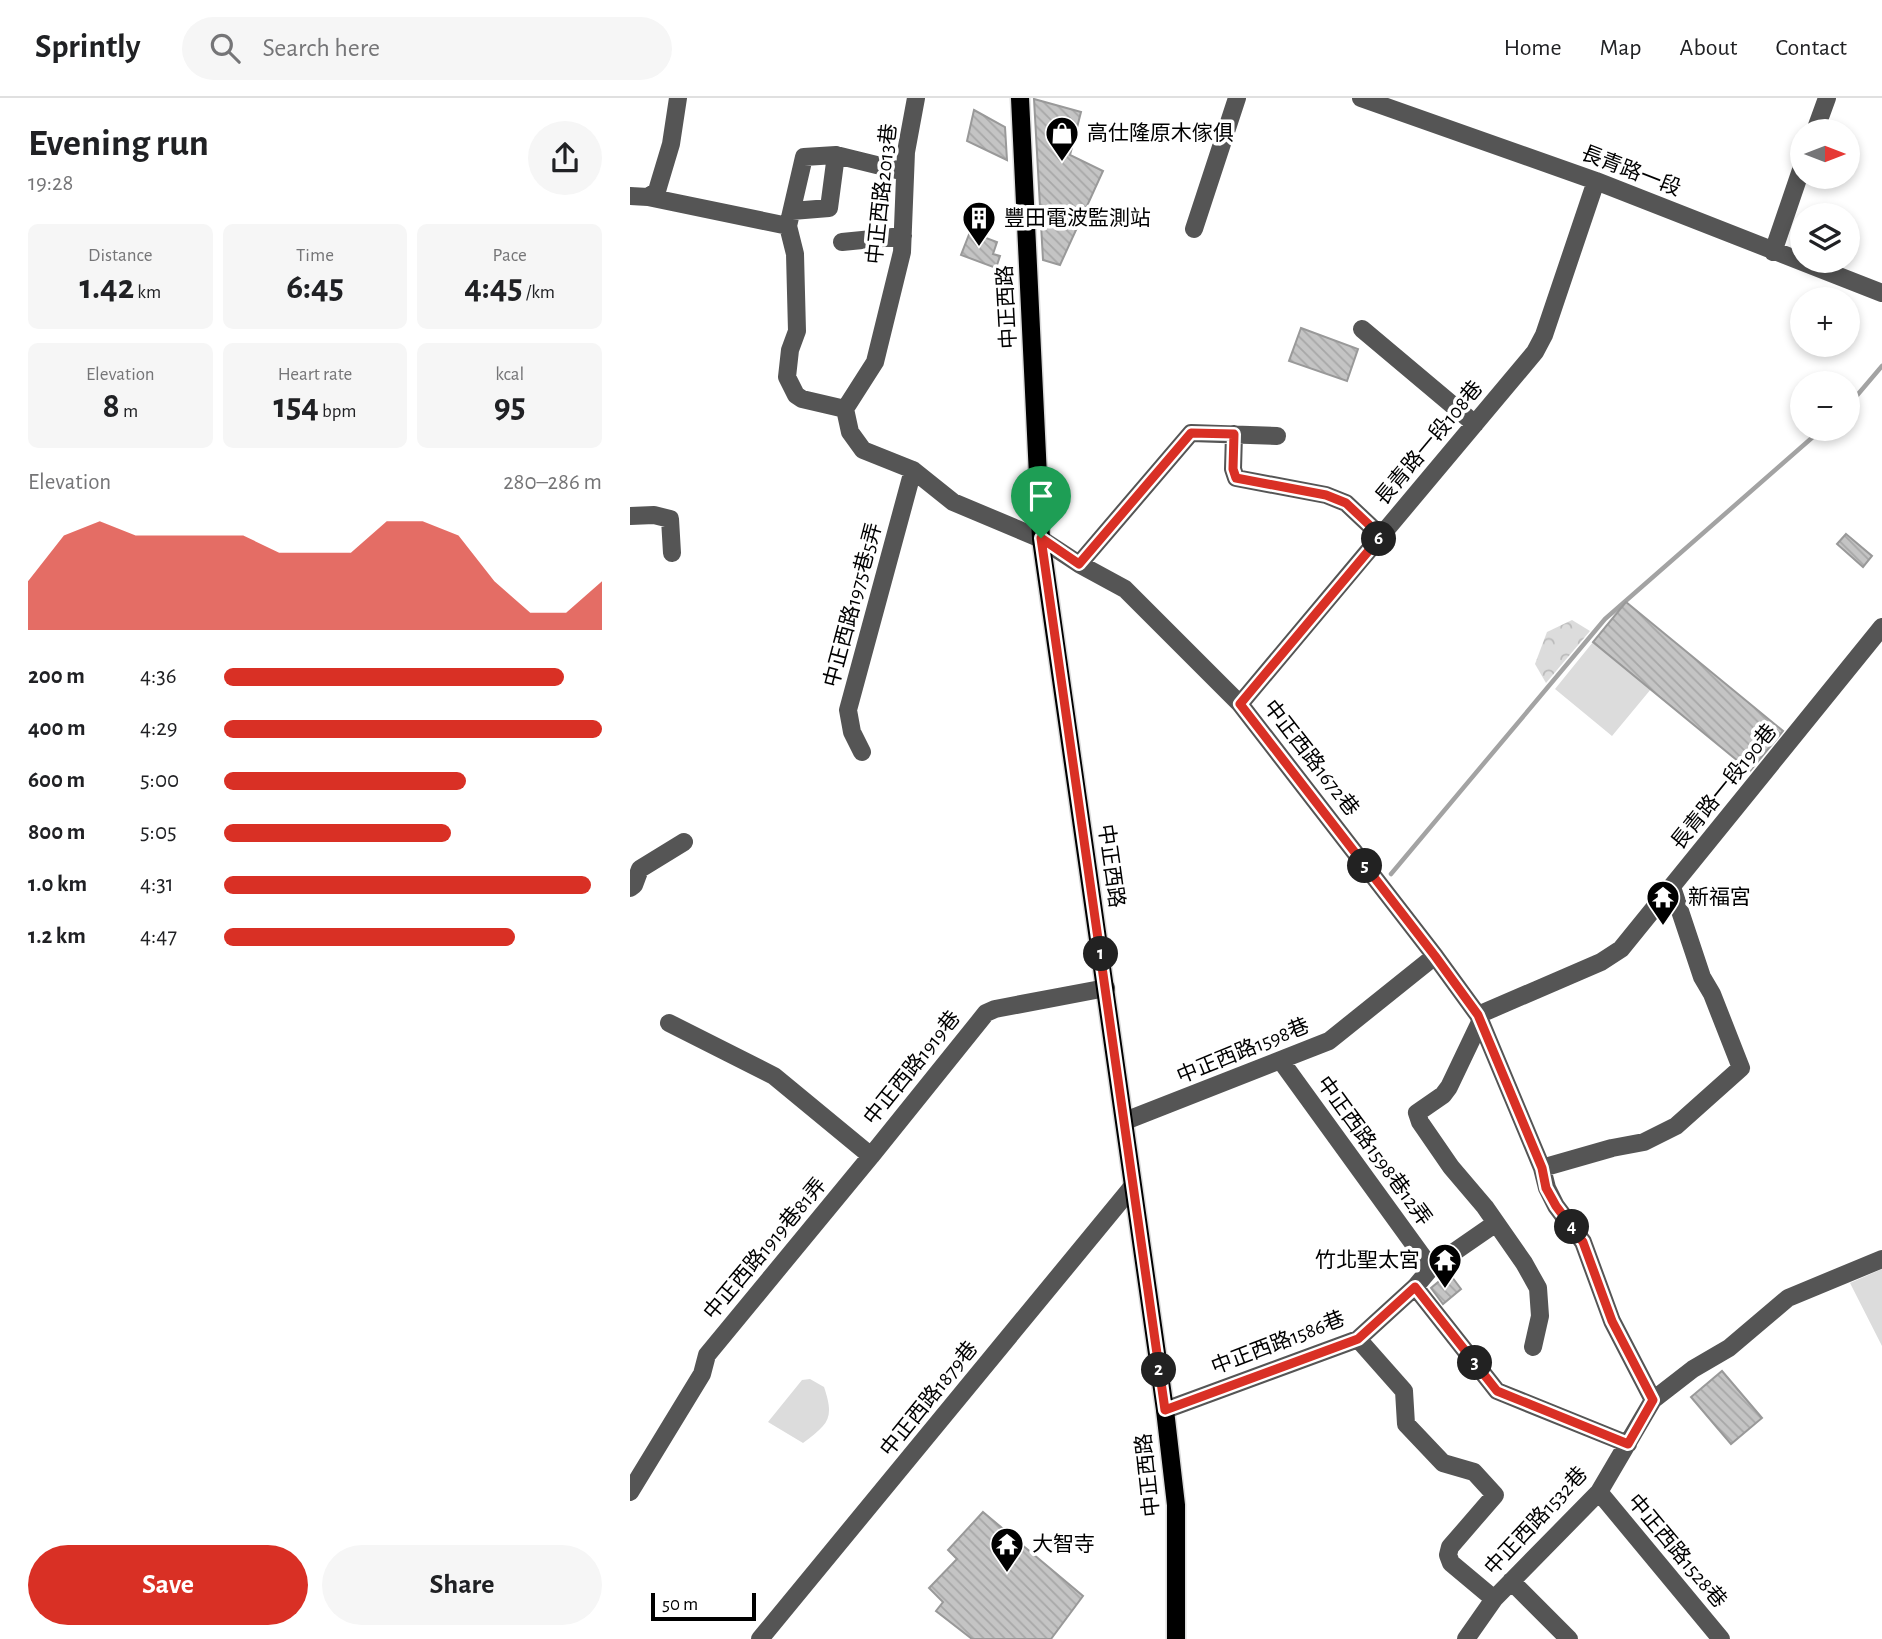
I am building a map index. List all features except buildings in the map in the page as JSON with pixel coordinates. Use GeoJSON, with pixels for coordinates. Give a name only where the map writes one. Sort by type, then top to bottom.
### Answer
{"type":"FeatureCollection","features":[{"type":"Feature","properties":{"kind":"main road","name":"中正西路"},"geometry":{"type":"LineString","coordinates":[[1020,98],[1041,538],[1165,1410],[1176,1505],[1176,1639]]}},
{"type":"Feature","properties":{"kind":"street"},"geometry":{"type":"LineString","coordinates":[[639,197],[656,191],[659,184],[671,144],[678,98]]}},
{"type":"Feature","properties":{"kind":"street","name":"中正西路2013巷"},"geometry":{"type":"LineString","coordinates":[[845,410],[875,362],[902,252],[906,152],[916,98]]}},
{"type":"Feature","properties":{"kind":"street"},"geometry":{"type":"LineString","coordinates":[[1194,229],[1237,98]]}},
{"type":"Feature","properties":{"kind":"street","name":"長青路一段"},"geometry":{"type":"LineString","coordinates":[[1361,98],[1596,181],[1882,293]]}},
{"type":"Feature","properties":{"kind":"street"},"geometry":{"type":"LineString","coordinates":[[1819,119],[1826,98]]}},
{"type":"Feature","properties":{"kind":"street"},"geometry":{"type":"LineString","coordinates":[[639,197],[790,218],[829,208],[836,155]]}},
{"type":"Feature","properties":{"kind":"street"},"geometry":{"type":"LineString","coordinates":[[845,410],[802,399],[796,395],[787,377],[790,350],[797,331],[795,254],[790,218],[804,157],[836,155],[905,172]]}},
{"type":"Feature","properties":{"kind":"street","name":"長青路一段108巷"},"geometry":{"type":"LineString","coordinates":[[1240,704],[1535,352],[1544,335],[1596,181]]}},
{"type":"Feature","properties":{"kind":"street"},"geometry":{"type":"LineString","coordinates":[[1773,252],[1794,189]]}},
{"type":"Feature","properties":{"kind":"street"},"geometry":{"type":"LineString","coordinates":[[842,242],[903,236]]}},
{"type":"Feature","properties":{"kind":"street"},"geometry":{"type":"LineString","coordinates":[[1362,329],[1475,424]]}},
{"type":"Feature","properties":{"kind":"street","name":"中正西路1672巷"},"geometry":{"type":"LineString","coordinates":[[845,410],[850,432],[863,450],[913,470],[953,502],[1041,538],[1079,564],[1125,589],[1240,704],[1435,956],[1479,1018]]}},
{"type":"Feature","properties":{"kind":"street"},"geometry":{"type":"LineString","coordinates":[[1079,564],[1191,433],[1277,436]]}},
{"type":"Feature","properties":{"kind":"street"},"geometry":{"type":"LineString","coordinates":[[1234,434],[1233,469],[1236,478],[1326,495],[1346,503],[1381,536]]}},
{"type":"Feature","properties":{"kind":"street","name":"中正西路1975巷5弄"},"geometry":{"type":"LineString","coordinates":[[862,752],[852,732],[848,710],[913,470]]}},
{"type":"Feature","properties":{"kind":"street"},"geometry":{"type":"LineString","coordinates":[[630,516],[654,515],[670,519],[672,552]]}},
{"type":"Feature","properties":{"kind":"street","name":"長青路一段190巷"},"geometry":{"type":"LineString","coordinates":[[1479,1018],[1601,962],[1621,949],[1882,627]]}},
{"type":"Feature","properties":{"kind":"street"},"geometry":{"type":"LineString","coordinates":[[630,888],[634,885],[640,869],[684,842]]}},
{"type":"Feature","properties":{"kind":"street"},"geometry":{"type":"LineString","coordinates":[[1542,1168],[1644,1142],[1676,1125],[1741,1068],[1712,994],[1702,976],[1672,887]]}},
{"type":"Feature","properties":{"kind":"street","name":"中正西路1598巷"},"geometry":{"type":"LineString","coordinates":[[1125,1121],[1329,1041],[1435,956]]}},
{"type":"Feature","properties":{"kind":"street","name":"中正西路1919巷"},"geometry":{"type":"LineString","coordinates":[[669,1023],[774,1076],[871,1156],[986,1013],[1106,988]]}},
{"type":"Feature","properties":{"kind":"street"},"geometry":{"type":"LineString","coordinates":[[1479,1018],[1542,1168],[1546,1188],[1583,1242],[1612,1321],[1653,1400],[1693,1369],[1729,1348],[1788,1298],[1882,1259]]}},
{"type":"Feature","properties":{"kind":"street"},"geometry":{"type":"LineString","coordinates":[[1479,1018],[1449,1087],[1443,1095],[1418,1113],[1420,1122],[1451,1167],[1485,1207],[1538,1288],[1540,1316],[1533,1347]]}},
{"type":"Feature","properties":{"kind":"street","name":"中正西路1598巷12弄"},"geometry":{"type":"LineString","coordinates":[[1281,1061],[1431,1268]]}},
{"type":"Feature","properties":{"kind":"street","name":"中正西路1919巷81弄"},"geometry":{"type":"LineString","coordinates":[[630,1492],[702,1374],[707,1355],[871,1156]]}},
{"type":"Feature","properties":{"kind":"street","name":"中正西路1879巷"},"geometry":{"type":"LineString","coordinates":[[760,1639],[1132,1188]]}},
{"type":"Feature","properties":{"kind":"street","name":"中正西路1586巷"},"geometry":{"type":"LineString","coordinates":[[1165,1410],[1358,1339],[1415,1287],[1431,1268],[1496,1223]]}},
{"type":"Feature","properties":{"kind":"street"},"geometry":{"type":"LineString","coordinates":[[1415,1287],[1497,1391],[1628,1444]]}},
{"type":"Feature","properties":{"kind":"street"},"geometry":{"type":"LineString","coordinates":[[1358,1339],[1404,1391],[1406,1424],[1443,1462],[1474,1472],[1495,1495],[1451,1547],[1448,1555],[1451,1563],[1494,1599]]}},
{"type":"Feature","properties":{"kind":"street","name":"中正西路1532巷"},"geometry":{"type":"LineString","coordinates":[[1466,1639],[1494,1599],[1599,1492],[1653,1400]]}},
{"type":"Feature","properties":{"kind":"street","name":"中正西路1528巷"},"geometry":{"type":"LineString","coordinates":[[1599,1492],[1721,1639]]}},
{"type":"Feature","properties":{"kind":"street"},"geometry":{"type":"LineString","coordinates":[[1511,1581],[1569,1639]]}},
{"type":"Feature","properties":{"kind":"green space"},"geometry":{"type":"Polygon","coordinates":[[[1572,620],[1590,631],[1546,683],[1535,664],[1547,632],[1572,620]]]}},
{"type":"Feature","properties":{"kind":"green space"},"geometry":{"type":"Polygon","coordinates":[[[1593,642],[1651,689],[1612,736],[1555,689],[1593,642]]]}},
{"type":"Feature","properties":{"kind":"green space"},"geometry":{"type":"Polygon","coordinates":[[[1882,1269],[1882,1346],[1850,1283],[1882,1269]]]}},
{"type":"Feature","properties":{"kind":"green space"},"geometry":{"type":"Polygon","coordinates":[[[810,1379],[824,1387],[829,1414],[824,1425],[803,1443],[768,1422],[802,1380],[810,1379]]]}},
{"type":"Feature","properties":{"kind":"waterway"},"geometry":{"type":"LineString","coordinates":[[1860,392],[1882,366]]}},
{"type":"Feature","properties":{"kind":"waterway"},"geometry":{"type":"LineString","coordinates":[[1391,874],[1605,619],[1808,441]]}},
{"type":"Feature","properties":{"kind":"place","name":"高仕隆原木傢俱"},"geometry":{"type":"Point","coordinates":[1062,163]}},
{"type":"Feature","properties":{"kind":"place","name":"豐田電波監測站"},"geometry":{"type":"Point","coordinates":[979,248]}},
{"type":"Feature","properties":{"kind":"place","name":"新福宮"},"geometry":{"type":"Point","coordinates":[1663,927]}},
{"type":"Feature","properties":{"kind":"place","name":"竹北聖太宮"},"geometry":{"type":"Point","coordinates":[1445,1290]}},
{"type":"Feature","properties":{"kind":"place","name":"大智寺"},"geometry":{"type":"Point","coordinates":[1007,1574]}},
{"type":"Feature","properties":{"kind":"route"},"geometry":{"type":"LineString","coordinates":[[1191,433],[1234,434],[1233,469],[1236,478],[1326,495],[1346,503],[1381,536],[1240,704],[1478,1015],[1542,1168],[1546,1188],[1583,1242],[1612,1321],[1653,1400],[1628,1444],[1497,1391],[1415,1287],[1358,1339],[1165,1410],[1041,538],[1079,564],[1191,433]]}}]}
